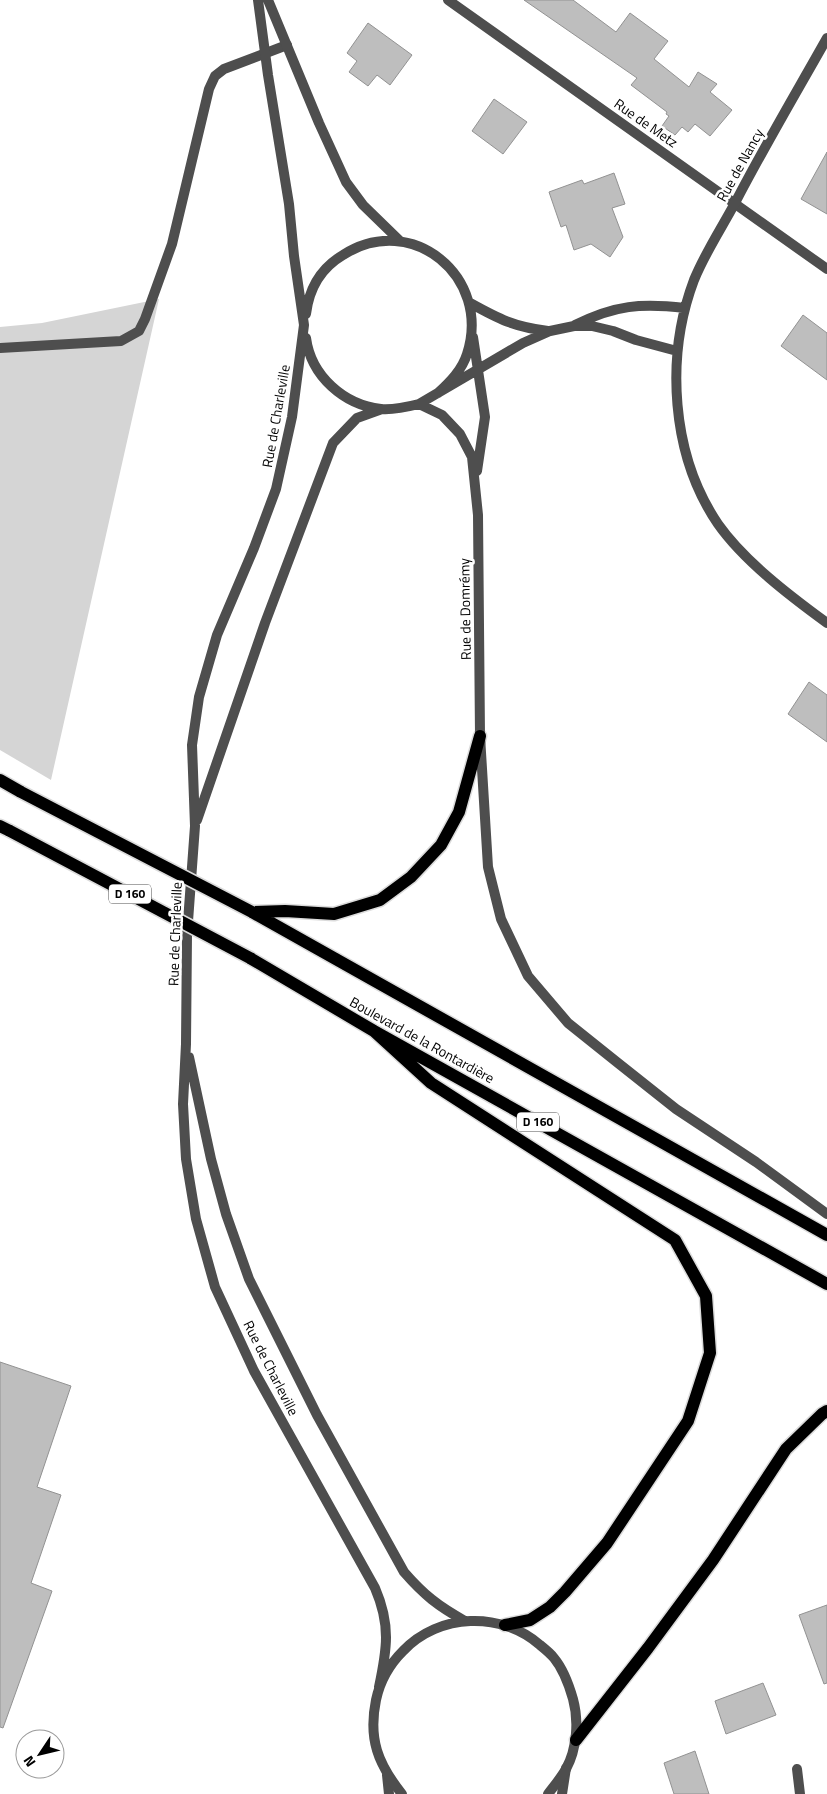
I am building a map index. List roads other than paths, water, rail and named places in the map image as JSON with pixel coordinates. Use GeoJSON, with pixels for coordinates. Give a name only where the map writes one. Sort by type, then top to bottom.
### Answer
{"type":"FeatureCollection","features":[{"type":"Feature","properties":{"kind":"main road"},"geometry":{"type":"LineString","coordinates":[[252,912],[285,911],[334,914],[380,900],[411,877],[441,845],[459,812],[480,736]]}},
{"type":"Feature","properties":{"kind":"main road","name":"Boulevard de la Rontardière"},"geometry":{"type":"LineString","coordinates":[[0,780],[252,912],[827,1235]]}},
{"type":"Feature","properties":{"kind":"main road","name":"Boulevard de la Rontardière"},"geometry":{"type":"LineString","coordinates":[[5,828],[250,958],[374,1031],[827,1284]]}},
{"type":"Feature","properties":{"kind":"main road"},"geometry":{"type":"LineString","coordinates":[[374,1031],[431,1083],[675,1240],[706,1296],[710,1353],[688,1421],[607,1543],[565,1592],[550,1607],[530,1620],[505,1625]]}},
{"type":"Feature","properties":{"kind":"main road"},"geometry":{"type":"LineString","coordinates":[[576,1740],[643,1655],[713,1560],[786,1449],[827,1411]]}},
{"type":"Feature","properties":{"kind":"street","name":"Rue de Charleville"},"geometry":{"type":"LineString","coordinates":[[258,0],[268,75],[290,204],[294,256],[304,324],[292,417],[276,489],[254,548],[217,635],[199,697],[192,744],[195,826],[187,935],[186,1044],[183,1104],[186,1159],[196,1219],[215,1287],[254,1371],[376,1588],[384,1608],[387,1633],[385,1660],[379,1687]]}},
{"type":"Feature","properties":{"kind":"street"},"geometry":{"type":"LineString","coordinates":[[268,0],[318,123],[346,182],[363,204],[400,241]]}},
{"type":"Feature","properties":{"kind":"street","name":"Rue de Metz"},"geometry":{"type":"LineString","coordinates":[[448,0],[827,269]]}},
{"type":"Feature","properties":{"kind":"street","name":"Rue de Nancy"},"geometry":{"type":"LineString","coordinates":[[827,38],[709,248],[685,308],[677,351],[677,406],[685,450],[698,488],[719,524],[752,562],[827,623]]}},
{"type":"Feature","properties":{"kind":"street"},"geometry":{"type":"LineString","coordinates":[[0,348],[121,341],[139,331],[172,244],[209,90],[215,76],[224,69],[287,45]]}},
{"type":"Feature","properties":{"kind":"street"},"geometry":{"type":"LineString","coordinates":[[438,393],[455,376],[467,356],[472,332],[470,303],[463,285],[451,268],[419,246],[400,241],[376,241],[353,248],[333,261],[317,279],[308,301],[304,324],[308,350],[318,372],[336,390],[357,403],[382,409],[401,408],[419,404],[478,370],[523,343],[550,331],[574,326],[592,326],[613,331],[636,340],[677,351]]}},
{"type":"Feature","properties":{"kind":"street"},"geometry":{"type":"LineString","coordinates":[[470,303],[499,319],[524,328],[550,331]]}},
{"type":"Feature","properties":{"kind":"street"},"geometry":{"type":"LineString","coordinates":[[574,326],[596,315],[623,308],[658,305],[685,308]]}},
{"type":"Feature","properties":{"kind":"street","name":"Rue de Domrémy"},"geometry":{"type":"LineString","coordinates":[[472,332],[484,417],[475,482]]}},
{"type":"Feature","properties":{"kind":"street","name":"Rue de Domrémy"},"geometry":{"type":"LineString","coordinates":[[419,404],[442,415],[460,434],[472,457],[478,515],[480,736],[488,867],[500,919],[528,976],[568,1022],[618,1063],[676,1109],[756,1162],[827,1214]]}},
{"type":"Feature","properties":{"kind":"street","name":"Rue de Charleville"},"geometry":{"type":"LineString","coordinates":[[195,826],[265,623],[333,443],[357,418],[382,409]]}},
{"type":"Feature","properties":{"kind":"street","name":"Rue de Charleville"},"geometry":{"type":"LineString","coordinates":[[186,1044],[211,1159],[226,1214],[249,1279],[317,1415],[404,1572],[420,1590],[440,1607],[465,1620]]}},
{"type":"Feature","properties":{"kind":"street"},"geometry":{"type":"LineString","coordinates":[[402,1794],[387,1775],[375,1747],[373,1716],[379,1687],[392,1662],[412,1641],[437,1627],[465,1620],[486,1621],[505,1625],[532,1638],[554,1657],[569,1683],[576,1711],[576,1740],[566,1768],[562,1794]]}},
{"type":"Feature","properties":{"kind":"street"},"geometry":{"type":"LineString","coordinates":[[548,1794],[566,1768]]}},
{"type":"Feature","properties":{"kind":"street"},"geometry":{"type":"LineString","coordinates":[[797,1769],[800,1794]]}},
{"type":"Feature","properties":{"kind":"street"},"geometry":{"type":"LineString","coordinates":[[387,1775],[389,1794]]}}]}
